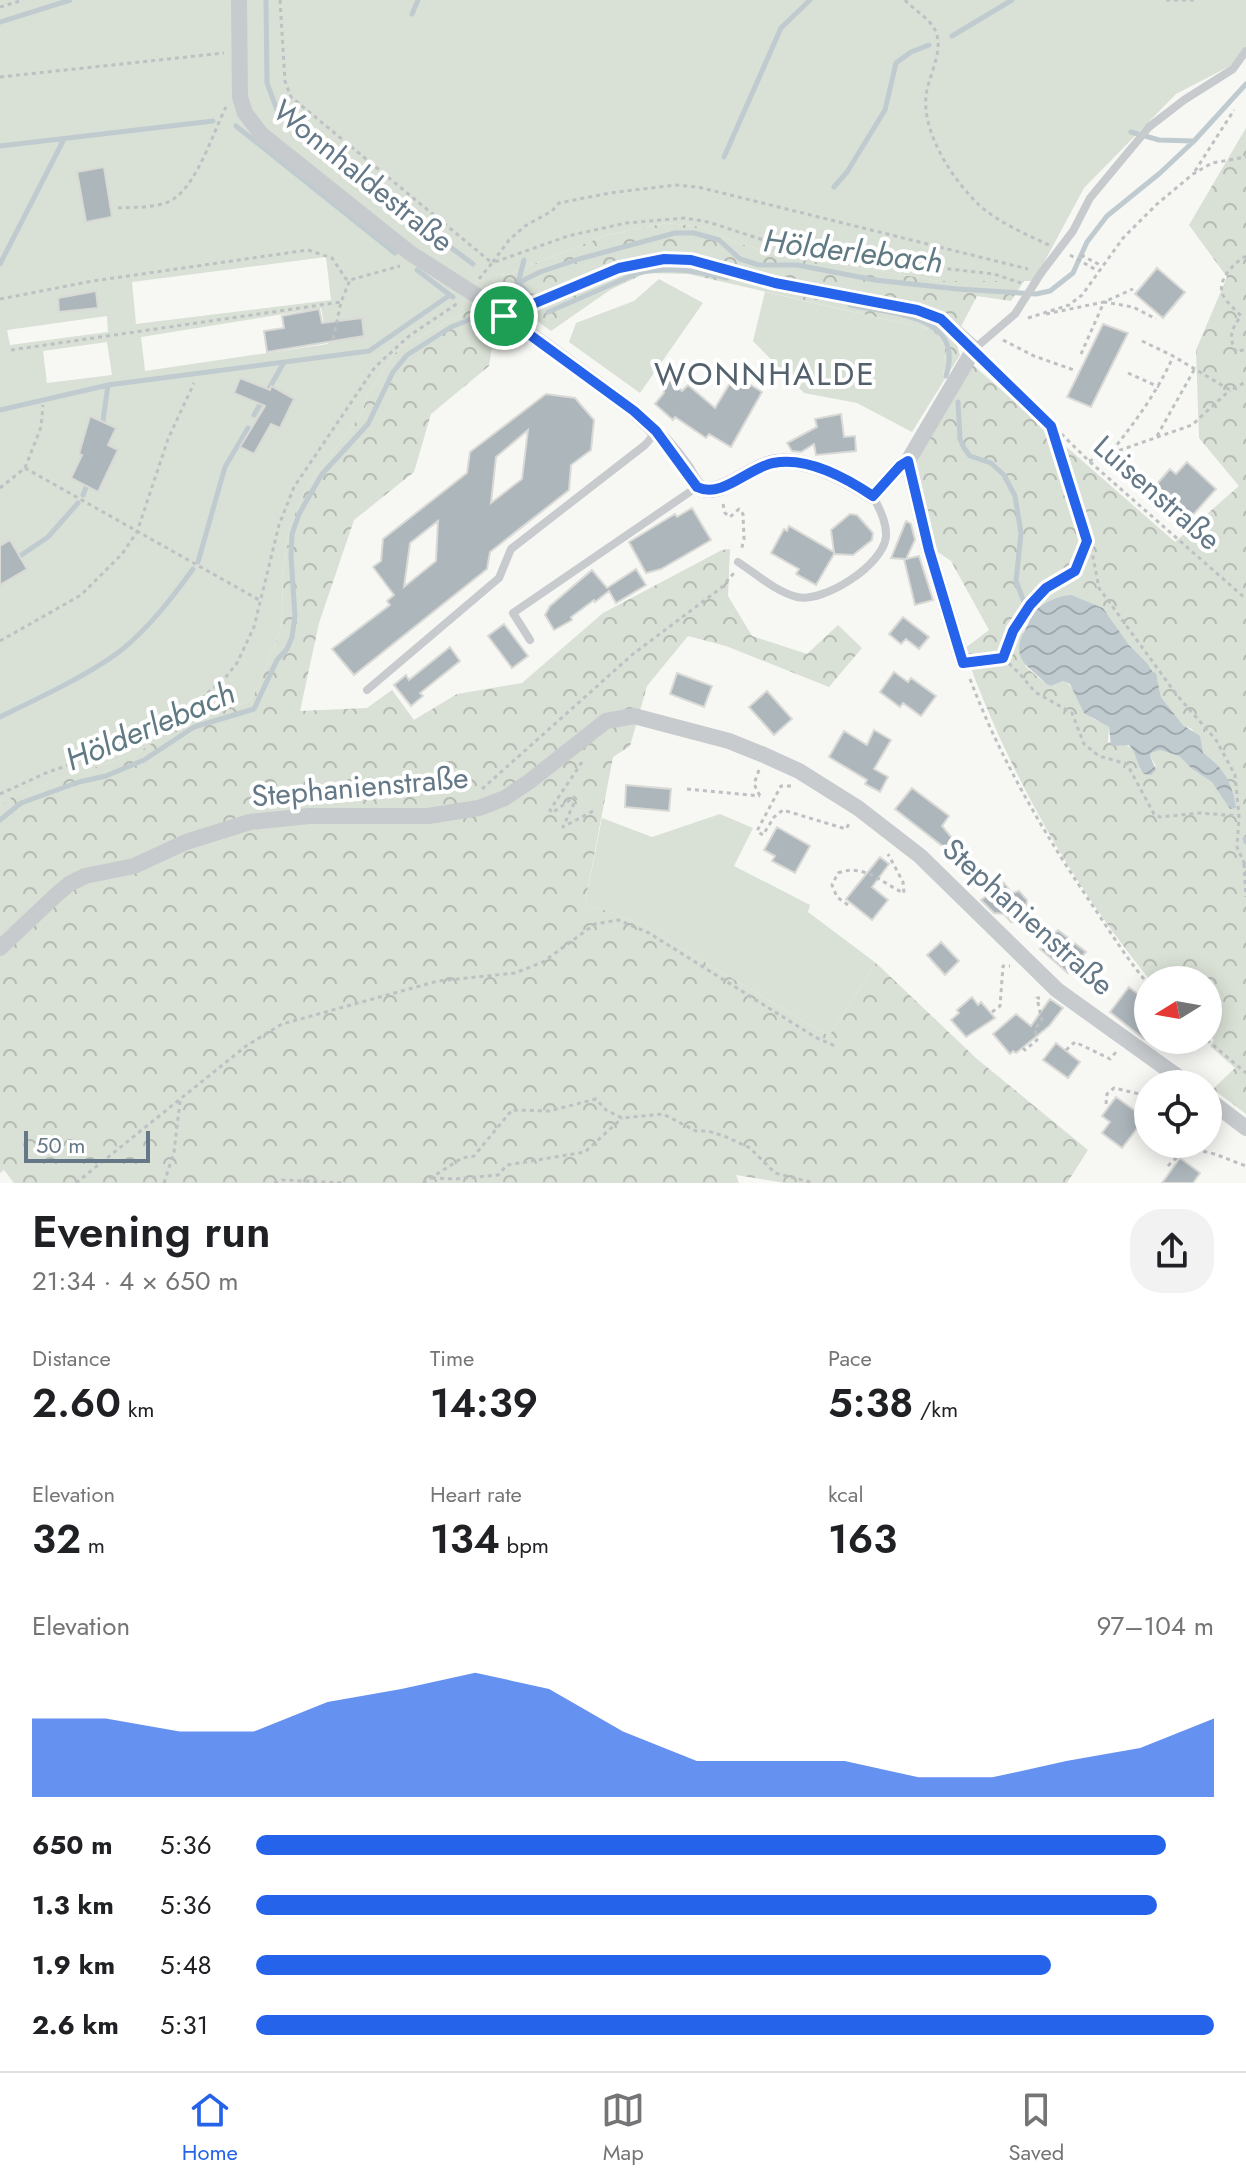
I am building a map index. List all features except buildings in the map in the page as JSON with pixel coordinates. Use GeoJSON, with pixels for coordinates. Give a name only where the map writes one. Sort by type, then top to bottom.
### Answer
{"type":"FeatureCollection","features":[{"type":"Feature","properties":{"kind":"street","name":"Wonnhaldestraße"},"geometry":{"type":"LineString","coordinates":[[239,0],[240,97],[245,113],[261,134],[410,253],[476,291],[502,315],[634,411],[656,431],[697,487]]}},
{"type":"Feature","properties":{"kind":"street"},"geometry":{"type":"LineString","coordinates":[[502,315],[619,268],[664,259],[691,260],[775,283],[917,310],[941,319],[974,349],[908,461],[873,496],[829,472],[790,462],[756,468],[712,491],[697,487]]}},
{"type":"Feature","properties":{"kind":"street"},"geometry":{"type":"LineString","coordinates":[[908,461],[929,550],[963,663]]}},
{"type":"Feature","properties":{"kind":"street","name":"Stephanienstraße"},"geometry":{"type":"LineString","coordinates":[[0,948],[69,884],[85,876],[134,866],[186,842],[250,822],[309,816],[428,816],[479,808],[505,798],[530,781],[606,721],[634,716],[729,741],[764,755],[799,771],[858,808],[920,856],[1057,990],[1168,1070]]}},
{"type":"Feature","properties":{"kind":"street"},"geometry":{"type":"LineString","coordinates":[[1222,1110],[1246,1128]]}},
{"type":"Feature","properties":{"kind":"lane"},"geometry":{"type":"LineString","coordinates":[[974,349],[1015,314],[1073,231],[1090,198],[1149,127],[1233,69],[1246,51]]}},
{"type":"Feature","properties":{"kind":"lane"},"geometry":{"type":"LineString","coordinates":[[367,690],[499,578],[511,549],[645,445],[656,431]]}},
{"type":"Feature","properties":{"kind":"lane"},"geometry":{"type":"LineString","coordinates":[[530,640],[513,613],[697,487]]}},
{"type":"Feature","properties":{"kind":"lane"},"geometry":{"type":"LineString","coordinates":[[737,564],[797,597],[829,592],[847,582],[881,550],[886,538],[885,524],[873,496]]}},
{"type":"Feature","properties":{"kind":"path"},"geometry":{"type":"LineString","coordinates":[[0,7],[23,0]]}},
{"type":"Feature","properties":{"kind":"path"},"geometry":{"type":"LineString","coordinates":[[280,0],[285,81],[291,97],[492,263]]}},
{"type":"Feature","properties":{"kind":"path"},"geometry":{"type":"LineString","coordinates":[[905,0],[935,29],[939,40],[926,95],[926,113],[942,155],[980,205],[1003,221],[1098,271]]}},
{"type":"Feature","properties":{"kind":"path"},"geometry":{"type":"LineString","coordinates":[[1166,0],[1195,0]]}},
{"type":"Feature","properties":{"kind":"path"},"geometry":{"type":"LineString","coordinates":[[0,77],[239,50]]}},
{"type":"Feature","properties":{"kind":"path"},"geometry":{"type":"LineString","coordinates":[[118,208],[151,206],[169,201],[179,194],[189,181],[225,109],[231,100],[240,97]]}},
{"type":"Feature","properties":{"kind":"path"},"geometry":{"type":"LineString","coordinates":[[1193,174],[1234,110]]}},
{"type":"Feature","properties":{"kind":"path"},"geometry":{"type":"LineString","coordinates":[[1133,289],[1104,302],[1035,316],[1069,305],[1082,295],[1135,227],[1193,174],[1212,163],[1246,157]]}},
{"type":"Feature","properties":{"kind":"path"},"geometry":{"type":"LineString","coordinates":[[0,794],[48,772],[96,756],[190,708],[225,678],[237,663],[254,627],[286,503],[305,469],[375,367],[391,350],[430,320],[476,291],[509,240],[559,203],[675,185],[698,187],[1041,273]]}},
{"type":"Feature","properties":{"kind":"path"},"geometry":{"type":"LineString","coordinates":[[492,263],[600,227],[652,219],[685,218],[708,222],[782,246],[860,259],[994,274],[1032,286]]}},
{"type":"Feature","properties":{"kind":"path"},"geometry":{"type":"LineString","coordinates":[[0,299],[93,281],[308,250],[332,258],[346,279],[350,280],[400,266],[410,253]]}},
{"type":"Feature","properties":{"kind":"path"},"geometry":{"type":"LineString","coordinates":[[1081,255],[1102,266]]}},
{"type":"Feature","properties":{"kind":"path"},"geometry":{"type":"LineString","coordinates":[[1246,256],[1231,268],[1221,287],[1222,294],[1241,316],[1231,330],[1230,340],[1236,352],[1246,349]]}},
{"type":"Feature","properties":{"kind":"path"},"geometry":{"type":"LineString","coordinates":[[333,339],[341,302],[350,280]]}},
{"type":"Feature","properties":{"kind":"path"},"geometry":{"type":"LineString","coordinates":[[11,350],[341,302]]}},
{"type":"Feature","properties":{"kind":"path"},"geometry":{"type":"LineString","coordinates":[[1104,302],[1133,307],[1156,319]]}},
{"type":"Feature","properties":{"kind":"path"},"geometry":{"type":"LineString","coordinates":[[1081,354],[1104,302]]}},
{"type":"Feature","properties":{"kind":"path"},"geometry":{"type":"LineString","coordinates":[[993,334],[1034,356],[1074,370]]}},
{"type":"Feature","properties":{"kind":"path"},"geometry":{"type":"LineString","coordinates":[[1142,341],[1230,390]]}},
{"type":"Feature","properties":{"kind":"path","name":"Luisenstraße"},"geometry":{"type":"LineString","coordinates":[[974,349],[1089,461],[1246,599]]}},
{"type":"Feature","properties":{"kind":"path"},"geometry":{"type":"LineString","coordinates":[[1110,454],[1143,412],[1173,356]]}},
{"type":"Feature","properties":{"kind":"path"},"geometry":{"type":"LineString","coordinates":[[1157,436],[1194,370]]}},
{"type":"Feature","properties":{"kind":"path"},"geometry":{"type":"LineString","coordinates":[[1128,373],[1159,387]]}},
{"type":"Feature","properties":{"kind":"path"},"geometry":{"type":"LineString","coordinates":[[1089,461],[1192,425],[1230,390],[1246,382]]}},
{"type":"Feature","properties":{"kind":"path"},"geometry":{"type":"LineString","coordinates":[[0,641],[81,595],[110,569],[137,532],[168,439],[194,383]]}},
{"type":"Feature","properties":{"kind":"path"},"geometry":{"type":"LineString","coordinates":[[0,488],[25,468],[41,427],[43,405]]}},
{"type":"Feature","properties":{"kind":"path"},"geometry":{"type":"LineString","coordinates":[[1051,426],[1092,552],[1099,588],[1176,694],[1216,740],[1235,775],[1239,816],[1237,847],[1245,865],[1246,897]]}},
{"type":"Feature","properties":{"kind":"path"},"geometry":{"type":"LineString","coordinates":[[25,468],[261,601]]}},
{"type":"Feature","properties":{"kind":"path"},"geometry":{"type":"LineString","coordinates":[[722,507],[730,517],[741,510],[744,539]]}},
{"type":"Feature","properties":{"kind":"path"},"geometry":{"type":"LineString","coordinates":[[1003,658],[1013,631],[1030,605],[1046,588],[1075,571],[1087,541]]}},
{"type":"Feature","properties":{"kind":"path"},"geometry":{"type":"LineString","coordinates":[[475,794],[633,654],[721,588],[732,577],[737,564]]}},
{"type":"Feature","properties":{"kind":"path"},"geometry":{"type":"LineString","coordinates":[[1003,658],[963,663],[987,723],[1046,834],[1134,967]]}},
{"type":"Feature","properties":{"kind":"path"},"geometry":{"type":"LineString","coordinates":[[1003,658],[1035,692],[1072,713],[1084,744],[1099,756],[1127,764],[1154,814],[1160,817],[1200,813],[1239,816]]}},
{"type":"Feature","properties":{"kind":"path"},"geometry":{"type":"LineString","coordinates":[[587,755],[550,810],[552,813],[574,797],[576,799],[563,827],[595,810]]}},
{"type":"Feature","properties":{"kind":"path"},"geometry":{"type":"LineString","coordinates":[[687,789],[760,796],[754,784],[760,769]]}},
{"type":"Feature","properties":{"kind":"path"},"geometry":{"type":"LineString","coordinates":[[791,786],[781,786],[757,831],[763,835],[778,812],[783,810],[846,829],[853,817]]}},
{"type":"Feature","properties":{"kind":"path"},"geometry":{"type":"LineString","coordinates":[[848,905],[837,897],[832,885],[838,873],[846,870],[866,871],[904,893],[889,854],[880,846]]}},
{"type":"Feature","properties":{"kind":"path"},"geometry":{"type":"LineString","coordinates":[[76,1183],[246,1046],[282,1024],[438,981],[515,973],[543,962],[595,924],[618,920],[649,933],[815,1037],[835,1046]]}},
{"type":"Feature","properties":{"kind":"path"},"geometry":{"type":"LineString","coordinates":[[992,1012],[1000,1006],[1003,966],[1013,966]]}},
{"type":"Feature","properties":{"kind":"path"},"geometry":{"type":"LineString","coordinates":[[1023,1048],[1025,1050],[1037,1040],[1035,1028],[1042,1021],[1037,998],[1051,996]]}},
{"type":"Feature","properties":{"kind":"path"},"geometry":{"type":"LineString","coordinates":[[1066,1050],[1075,1042],[1110,1059]]}},
{"type":"Feature","properties":{"kind":"path"},"geometry":{"type":"LineString","coordinates":[[1222,1053],[1246,1073]]}},
{"type":"Feature","properties":{"kind":"path"},"geometry":{"type":"LineString","coordinates":[[1106,1104],[1107,1094],[1114,1088],[1134,1093]]}},
{"type":"Feature","properties":{"kind":"path"},"geometry":{"type":"LineString","coordinates":[[423,1183],[462,1158],[474,1156],[512,1110],[549,1111],[596,1099],[606,1110],[622,1118],[663,1114],[696,1131],[708,1131],[750,1148],[775,1173],[814,1183]]}},
{"type":"Feature","properties":{"kind":"path"},"geometry":{"type":"LineString","coordinates":[[164,1183],[174,1152],[180,1100]]}},
{"type":"Feature","properties":{"kind":"path"},"geometry":{"type":"LineString","coordinates":[[428,1178],[498,1175],[507,1165],[585,1152],[622,1118]]}},
{"type":"Feature","properties":{"kind":"path"},"geometry":{"type":"LineString","coordinates":[[1168,1166],[1180,1153],[1192,1149],[1246,1166]]}},
{"type":"Feature","properties":{"kind":"path"},"geometry":{"type":"LineString","coordinates":[[274,1183],[282,1180],[346,1183]]}},
{"type":"Feature","properties":{"kind":"green space"},"geometry":{"type":"Polygon","coordinates":[[[0,0],[1246,0],[1246,55],[1176,94],[1084,188],[1034,281],[939,281],[777,254],[737,243],[703,227],[667,223],[607,235],[506,275],[498,274],[476,306],[405,345],[393,355],[369,392],[361,415],[306,487],[290,526],[282,577],[283,610],[279,635],[254,695],[246,703],[178,725],[138,753],[17,794],[0,807],[0,0]],[[326,257],[132,282],[136,324],[331,300],[326,257]],[[321,308],[141,337],[145,371],[328,344],[321,308]],[[107,316],[7,330],[10,345],[108,332],[107,316]],[[107,342],[43,351],[47,383],[112,375],[107,342]]]}},
{"type":"Feature","properties":{"kind":"green space"},"geometry":{"type":"Polygon","coordinates":[[[1246,128],[1246,1114],[1222,1096],[1222,1080],[1235,1068],[1219,1054],[1222,1054],[1222,966],[1139,966],[1067,864],[1020,780],[964,649],[989,630],[951,561],[938,552],[920,503],[915,452],[973,365],[1175,542],[1239,486],[1199,438],[1196,350],[1227,277],[1189,225],[1246,128]],[[1071,596],[1035,613],[1023,634],[1026,667],[1046,684],[1051,686],[1063,681],[1068,684],[1086,712],[1109,727],[1108,742],[1132,748],[1140,770],[1156,766],[1151,753],[1160,750],[1179,756],[1213,782],[1230,809],[1214,761],[1203,753],[1192,729],[1183,725],[1161,697],[1157,678],[1103,608],[1071,596]]]}},
{"type":"Feature","properties":{"kind":"green space"},"geometry":{"type":"Polygon","coordinates":[[[667,223],[703,227],[737,243],[777,254],[939,281],[1024,281],[1011,301],[977,296],[955,338],[960,355],[943,382],[945,347],[933,330],[688,274],[646,273],[610,290],[551,331],[491,288],[498,274],[506,275],[607,235],[667,223]]]}},
{"type":"Feature","properties":{"kind":"green space"},"geometry":{"type":"Polygon","coordinates":[[[659,279],[703,303],[640,393],[569,342],[576,323],[634,301],[659,279]]]}},
{"type":"Feature","properties":{"kind":"green space"},"geometry":{"type":"Polygon","coordinates":[[[765,292],[933,330],[945,347],[943,382],[912,432],[857,403],[804,393],[753,341],[765,292]]]}},
{"type":"Feature","properties":{"kind":"green space"},"geometry":{"type":"Polygon","coordinates":[[[476,306],[494,321],[489,366],[431,414],[414,472],[354,520],[319,623],[300,711],[367,708],[392,690],[414,720],[457,694],[522,683],[603,613],[722,550],[730,549],[728,596],[752,636],[807,654],[838,625],[862,648],[829,687],[726,646],[688,636],[647,686],[630,746],[613,757],[585,903],[639,923],[829,1036],[876,963],[977,1059],[1088,1150],[1067,1183],[785,1183],[736,1175],[739,1183],[14,1183],[4,1170],[0,1173],[0,807],[16,794],[138,753],[178,725],[246,703],[254,695],[279,635],[283,610],[282,577],[290,526],[306,487],[361,415],[369,392],[393,355],[405,345],[476,306]]]}},
{"type":"Feature","properties":{"kind":"green space"},"geometry":{"type":"Polygon","coordinates":[[[720,814],[753,828],[734,866],[810,905],[808,912],[876,963],[829,1036],[639,923],[585,903],[602,818],[652,837],[720,814]]]}},
{"type":"Feature","properties":{"kind":"water"},"geometry":{"type":"Polygon","coordinates":[[[1071,595],[1103,608],[1129,645],[1147,663],[1157,678],[1161,697],[1183,725],[1200,736],[1203,753],[1226,777],[1236,808],[1230,809],[1212,782],[1179,756],[1160,750],[1151,753],[1156,770],[1151,775],[1144,774],[1129,745],[1111,746],[1109,727],[1084,713],[1070,684],[1063,681],[1051,686],[1046,684],[1025,664],[1019,646],[1031,614],[1051,600],[1071,595]]]}},
{"type":"Feature","properties":{"kind":"waterway"},"geometry":{"type":"LineString","coordinates":[[0,22],[70,0]]}},
{"type":"Feature","properties":{"kind":"waterway"},"geometry":{"type":"LineString","coordinates":[[266,0],[267,83],[277,110],[391,203],[473,264]]}},
{"type":"Feature","properties":{"kind":"waterway"},"geometry":{"type":"LineString","coordinates":[[412,14],[418,0]]}},
{"type":"Feature","properties":{"kind":"waterway"},"geometry":{"type":"LineString","coordinates":[[724,157],[781,28],[810,0]]}},
{"type":"Feature","properties":{"kind":"waterway"},"geometry":{"type":"LineString","coordinates":[[952,36],[1012,0]]}},
{"type":"Feature","properties":{"kind":"waterway"},"geometry":{"type":"LineString","coordinates":[[834,187],[847,172],[885,110],[896,63],[911,52],[929,45]]}},
{"type":"Feature","properties":{"kind":"waterway","name":"Hölderlebach"},"geometry":{"type":"LineString","coordinates":[[495,303],[518,283],[540,272],[675,233],[694,233],[719,240],[740,259],[759,265],[797,265],[875,280],[957,289],[1036,294],[1050,291],[1073,273],[1087,242],[1107,216],[1194,141],[1246,84]]}},
{"type":"Feature","properties":{"kind":"waterway"},"geometry":{"type":"LineString","coordinates":[[0,146],[213,121]]}},
{"type":"Feature","properties":{"kind":"waterway"},"geometry":{"type":"LineString","coordinates":[[236,126],[395,253]]}},
{"type":"Feature","properties":{"kind":"waterway"},"geometry":{"type":"LineString","coordinates":[[1131,132],[1159,140],[1193,141]]}},
{"type":"Feature","properties":{"kind":"waterway"},"geometry":{"type":"LineString","coordinates":[[0,264],[63,141]]}},
{"type":"Feature","properties":{"kind":"waterway"},"geometry":{"type":"LineString","coordinates":[[524,260],[518,283],[527,292]]}},
{"type":"Feature","properties":{"kind":"waterway"},"geometry":{"type":"LineString","coordinates":[[417,270],[450,295]]}},
{"type":"Feature","properties":{"kind":"waterway"},"geometry":{"type":"LineString","coordinates":[[548,312],[638,273],[682,270],[727,278]]}},
{"type":"Feature","properties":{"kind":"waterway"},"geometry":{"type":"LineString","coordinates":[[0,410],[108,385],[369,351],[450,295],[453,297]]}},
{"type":"Feature","properties":{"kind":"waterway"},"geometry":{"type":"LineString","coordinates":[[850,305],[904,315],[935,329],[945,340],[949,356],[946,376]]}},
{"type":"Feature","properties":{"kind":"waterway","name":"Hölderlebach"},"geometry":{"type":"LineString","coordinates":[[0,820],[21,803],[79,782],[106,776],[144,760],[194,727],[254,709],[277,660],[292,637],[295,616],[292,534],[299,514],[322,474],[368,424],[393,372],[407,355],[451,327],[488,309]]}},
{"type":"Feature","properties":{"kind":"waterway"},"geometry":{"type":"LineString","coordinates":[[254,415],[283,364]]}},
{"type":"Feature","properties":{"kind":"waterway"},"geometry":{"type":"LineString","coordinates":[[102,428],[108,385]]}},
{"type":"Feature","properties":{"kind":"waterway"},"geometry":{"type":"LineString","coordinates":[[958,402],[960,439],[964,448],[970,456],[991,463],[1004,475],[1015,496],[1021,533],[1016,581],[1024,602]]}},
{"type":"Feature","properties":{"kind":"waterway"},"geometry":{"type":"LineString","coordinates":[[198,562],[225,467],[248,428]]}},
{"type":"Feature","properties":{"kind":"waterway"},"geometry":{"type":"LineString","coordinates":[[83,495],[89,480]]}},
{"type":"Feature","properties":{"kind":"waterway"},"geometry":{"type":"LineString","coordinates":[[17,558],[48,537],[78,503]]}},
{"type":"Feature","properties":{"kind":"waterway"},"geometry":{"type":"LineString","coordinates":[[0,717],[81,676],[124,648],[161,611],[193,569]]}},
{"type":"Feature","properties":{"kind":"district","name":"WONNHALDE"},"geometry":{"type":"Point","coordinates":[765,374]}},
{"type":"Feature","properties":{"kind":"route"},"geometry":{"type":"LineString","coordinates":[[664,259],[691,260],[775,283],[917,310],[941,319],[958,332],[1051,426],[1087,541],[1080,562],[1075,571],[1038,595],[1013,631],[1003,658],[963,663],[929,550],[908,461],[873,496],[829,472],[790,462],[756,468],[723,487],[703,490],[697,487],[656,431],[634,411],[504,316],[619,268],[664,259]]}}]}
